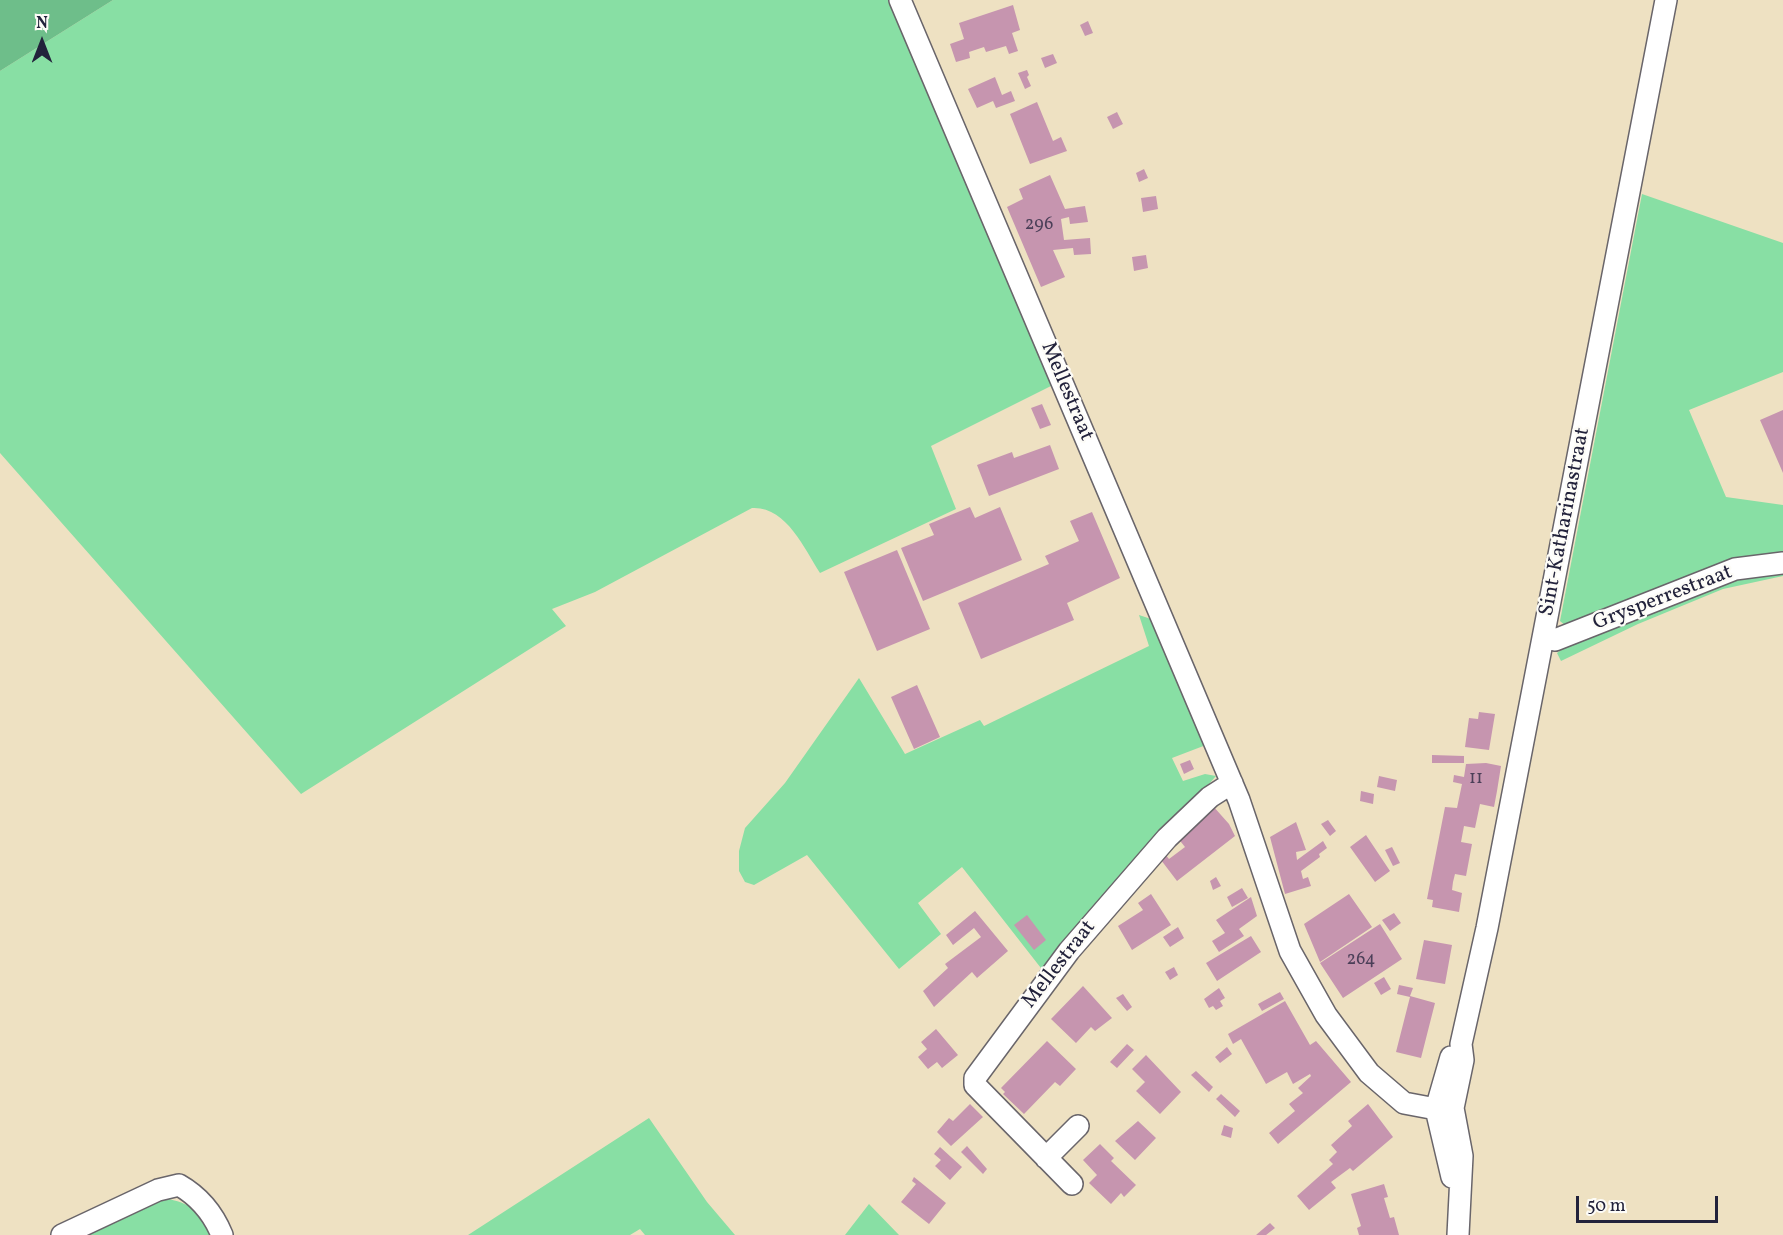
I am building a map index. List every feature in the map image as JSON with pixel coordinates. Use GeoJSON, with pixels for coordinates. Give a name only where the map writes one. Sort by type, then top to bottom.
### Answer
{"type":"FeatureCollection","features":[{"type":"Feature","properties":{"kind":"street","name":"Mellestraat"},"geometry":{"type":"LineString","coordinates":[[900,0],[1232,783],[1290,951],[1326,1015],[1369,1073],[1404,1103],[1444,1108]]}},
{"type":"Feature","properties":{"kind":"street","name":"Sint-Katharinastraat"},"geometry":{"type":"LineString","coordinates":[[1444,1108],[1450,1058],[1461,1044],[1487,928],[1666,0]]}},
{"type":"Feature","properties":{"kind":"street","name":"Grysperrestraat"},"geometry":{"type":"LineString","coordinates":[[1544,638],[1556,640],[1735,569],[1783,562]]}},
{"type":"Feature","properties":{"kind":"street","name":"Mellestraat"},"geometry":{"type":"LineString","coordinates":[[1072,1184],[975,1085],[975,1078],[1076,942],[1167,838],[1210,797],[1232,783]]}},
{"type":"Feature","properties":{"kind":"street"},"geometry":{"type":"LineString","coordinates":[[1444,1108],[1459,1204],[1458,1235]]}},
{"type":"Feature","properties":{"kind":"street"},"geometry":{"type":"LineString","coordinates":[[1046,1158],[1078,1126]]}},
{"type":"Feature","properties":{"kind":"street"},"geometry":{"type":"LineString","coordinates":[[62,1235],[158,1190],[179,1185],[192,1192],[207,1207],[222,1235]]}},
{"type":"Feature","properties":{"kind":"green space"},"geometry":{"type":"Polygon","coordinates":[[[0,0],[113,0],[0,71],[0,0]]]}},
{"type":"Feature","properties":{"kind":"green space"},"geometry":{"type":"Polygon","coordinates":[[[113,0],[891,0],[1053,385],[931,446],[956,509],[820,573],[793,530],[784,521],[764,509],[752,508],[595,592],[552,609],[566,626],[301,794],[0,453],[0,71],[113,0]]]}},
{"type":"Feature","properties":{"kind":"green space"},"geometry":{"type":"Polygon","coordinates":[[[1642,194],[1783,243],[1783,372],[1689,410],[1726,497],[1783,505],[1783,554],[1744,557],[1567,627],[1560,621],[1642,194]]]}},
{"type":"Feature","properties":{"kind":"green space"},"geometry":{"type":"Polygon","coordinates":[[[1783,568],[1783,576],[1723,589],[1638,624],[1561,661],[1557,653],[1569,644],[1706,587],[1783,568]]]}},
{"type":"Feature","properties":{"kind":"green space"},"geometry":{"type":"Polygon","coordinates":[[[1139,615],[1154,620],[1206,745],[1172,758],[1183,781],[1205,774],[1216,776],[1044,972],[962,867],[918,903],[941,934],[899,969],[807,855],[754,885],[745,882],[739,871],[739,851],[745,828],[785,783],[859,678],[905,754],[980,720],[984,726],[1149,646],[1139,615]]]}},
{"type":"Feature","properties":{"kind":"green space"},"geometry":{"type":"Polygon","coordinates":[[[649,1118],[707,1202],[735,1235],[645,1235],[640,1229],[630,1235],[468,1235],[649,1118]]]}},
{"type":"Feature","properties":{"kind":"green space"},"geometry":{"type":"Polygon","coordinates":[[[169,1199],[185,1204],[195,1211],[210,1235],[84,1235],[143,1206],[169,1199]]]}},
{"type":"Feature","properties":{"kind":"green space"},"geometry":{"type":"Polygon","coordinates":[[[869,1204],[899,1235],[845,1235],[869,1204]]]}},
{"type":"Feature","properties":{"kind":"building"},"geometry":{"type":"Polygon","coordinates":[[[1013,5],[1020,30],[1012,33],[1018,51],[1009,54],[1006,46],[986,52],[984,47],[969,52],[970,58],[956,62],[950,44],[964,39],[959,23],[1013,5]]]}},
{"type":"Feature","properties":{"kind":"building"},"geometry":{"type":"Polygon","coordinates":[[[1088,21],[1093,33],[1085,36],[1080,25],[1088,21]]]}},
{"type":"Feature","properties":{"kind":"building"},"geometry":{"type":"Polygon","coordinates":[[[1053,54],[1057,63],[1045,68],[1041,58],[1053,54]]]}},
{"type":"Feature","properties":{"kind":"building"},"geometry":{"type":"Polygon","coordinates":[[[1027,70],[1031,86],[1025,89],[1018,73],[1027,70]]]}},
{"type":"Feature","properties":{"kind":"building"},"geometry":{"type":"Polygon","coordinates":[[[995,77],[1002,95],[1011,91],[1015,101],[996,108],[993,101],[977,108],[968,89],[995,77]]]}},
{"type":"Feature","properties":{"kind":"building"},"geometry":{"type":"Polygon","coordinates":[[[1037,102],[1053,141],[1061,137],[1067,151],[1030,164],[1010,114],[1037,102]]]}},
{"type":"Feature","properties":{"kind":"building"},"geometry":{"type":"Polygon","coordinates":[[[1117,112],[1123,124],[1113,129],[1107,117],[1117,112]]]}},
{"type":"Feature","properties":{"kind":"building"},"geometry":{"type":"Polygon","coordinates":[[[1144,169],[1148,178],[1139,182],[1136,173],[1144,169]]]}},
{"type":"Feature","properties":{"kind":"building"},"geometry":{"type":"Polygon","coordinates":[[[1050,175],[1065,209],[1085,206],[1088,222],[1070,224],[1069,217],[1061,219],[1064,240],[1090,238],[1091,254],[1074,255],[1073,248],[1053,250],[1065,277],[1041,287],[1007,207],[1023,199],[1019,189],[1050,175]]]}},
{"type":"Feature","properties":{"kind":"building"},"geometry":{"type":"Polygon","coordinates":[[[1156,196],[1158,209],[1143,212],[1141,198],[1156,196]]]}},
{"type":"Feature","properties":{"kind":"building"},"geometry":{"type":"Polygon","coordinates":[[[1146,255],[1148,268],[1134,271],[1132,257],[1146,255]]]}},
{"type":"Feature","properties":{"kind":"building"},"geometry":{"type":"Polygon","coordinates":[[[1042,404],[1051,425],[1040,429],[1031,408],[1042,404]]]}},
{"type":"Feature","properties":{"kind":"building"},"geometry":{"type":"Polygon","coordinates":[[[1783,410],[1783,473],[1760,420],[1783,410]]]}},
{"type":"Feature","properties":{"kind":"building"},"geometry":{"type":"Polygon","coordinates":[[[1050,445],[1059,469],[989,496],[977,465],[1012,452],[1014,458],[1050,445]]]}},
{"type":"Feature","properties":{"kind":"building"},"geometry":{"type":"Polygon","coordinates":[[[970,507],[975,518],[1000,507],[1022,560],[923,601],[901,548],[934,535],[929,524],[970,507]]]}},
{"type":"Feature","properties":{"kind":"building"},"geometry":{"type":"Polygon","coordinates":[[[1092,512],[1120,578],[1067,603],[1074,620],[981,659],[958,603],[1049,564],[1045,556],[1079,541],[1070,521],[1092,512]]]}},
{"type":"Feature","properties":{"kind":"building"},"geometry":{"type":"Polygon","coordinates":[[[897,550],[930,629],[877,651],[844,572],[897,550]]]}},
{"type":"Feature","properties":{"kind":"building"},"geometry":{"type":"Polygon","coordinates":[[[917,685],[940,737],[914,749],[891,697],[917,685]]]}},
{"type":"Feature","properties":{"kind":"building"},"geometry":{"type":"Polygon","coordinates":[[[1479,712],[1495,714],[1489,750],[1465,747],[1469,718],[1478,719],[1479,712]]]}},
{"type":"Feature","properties":{"kind":"building"},"geometry":{"type":"Polygon","coordinates":[[[1432,755],[1464,756],[1464,763],[1432,763],[1432,755]]]}},
{"type":"Feature","properties":{"kind":"building"},"geometry":{"type":"Polygon","coordinates":[[[1190,760],[1194,769],[1184,774],[1180,764],[1190,760]]]}},
{"type":"Feature","properties":{"kind":"building"},"geometry":{"type":"Polygon","coordinates":[[[1486,763],[1501,766],[1497,791],[1494,807],[1480,804],[1475,828],[1464,826],[1461,842],[1472,844],[1466,876],[1455,874],[1453,882],[1452,890],[1462,893],[1459,912],[1432,907],[1433,900],[1427,899],[1445,807],[1457,808],[1462,784],[1453,782],[1454,775],[1464,777],[1466,764],[1486,763]]]}},
{"type":"Feature","properties":{"kind":"building"},"geometry":{"type":"Polygon","coordinates":[[[1379,776],[1397,780],[1395,791],[1377,787],[1379,776]]]}},
{"type":"Feature","properties":{"kind":"building"},"geometry":{"type":"Polygon","coordinates":[[[1361,791],[1374,794],[1373,804],[1360,801],[1361,791]]]}},
{"type":"Feature","properties":{"kind":"building"},"geometry":{"type":"Polygon","coordinates":[[[1213,806],[1229,824],[1235,836],[1177,881],[1161,860],[1165,854],[1169,859],[1185,847],[1177,837],[1213,806]]]}},
{"type":"Feature","properties":{"kind":"building"},"geometry":{"type":"Polygon","coordinates":[[[1328,820],[1336,831],[1330,836],[1321,824],[1328,820]]]}},
{"type":"Feature","properties":{"kind":"building"},"geometry":{"type":"Polygon","coordinates":[[[1296,822],[1306,850],[1296,852],[1297,860],[1323,841],[1327,848],[1319,854],[1320,857],[1301,871],[1303,879],[1308,877],[1311,886],[1285,894],[1270,837],[1296,822]]]}},
{"type":"Feature","properties":{"kind":"building"},"geometry":{"type":"Polygon","coordinates":[[[1366,835],[1390,871],[1375,882],[1350,847],[1366,835]]]}},
{"type":"Feature","properties":{"kind":"building"},"geometry":{"type":"Polygon","coordinates":[[[1392,847],[1400,863],[1393,866],[1385,850],[1392,847]]]}},
{"type":"Feature","properties":{"kind":"building"},"geometry":{"type":"Polygon","coordinates":[[[1216,877],[1221,886],[1213,890],[1210,881],[1216,877]]]}},
{"type":"Feature","properties":{"kind":"building"},"geometry":{"type":"Polygon","coordinates":[[[1242,888],[1248,898],[1232,907],[1227,897],[1242,888]]]}},
{"type":"Feature","properties":{"kind":"building"},"geometry":{"type":"Polygon","coordinates":[[[1151,894],[1171,925],[1132,950],[1118,926],[1143,910],[1138,903],[1151,894]]]}},
{"type":"Feature","properties":{"kind":"building"},"geometry":{"type":"Polygon","coordinates":[[[1349,894],[1372,927],[1320,962],[1304,924],[1349,894]]]}},
{"type":"Feature","properties":{"kind":"building"},"geometry":{"type":"Polygon","coordinates":[[[1251,897],[1257,916],[1239,929],[1244,936],[1219,952],[1212,941],[1225,933],[1216,920],[1251,897]]]}},
{"type":"Feature","properties":{"kind":"building"},"geometry":{"type":"Polygon","coordinates":[[[975,911],[1008,951],[977,978],[972,972],[934,1007],[923,991],[948,968],[945,964],[981,937],[974,928],[953,945],[946,935],[975,911]]]}},
{"type":"Feature","properties":{"kind":"building"},"geometry":{"type":"Polygon","coordinates":[[[1394,913],[1401,923],[1390,931],[1382,920],[1394,913]]]}},
{"type":"Feature","properties":{"kind":"building"},"geometry":{"type":"Polygon","coordinates":[[[1027,915],[1046,940],[1034,950],[1014,925],[1027,915]]]}},
{"type":"Feature","properties":{"kind":"building"},"geometry":{"type":"Polygon","coordinates":[[[1380,924],[1402,959],[1343,998],[1320,963],[1380,924]]]}},
{"type":"Feature","properties":{"kind":"building"},"geometry":{"type":"Polygon","coordinates":[[[1178,927],[1184,938],[1170,947],[1163,937],[1178,927]]]}},
{"type":"Feature","properties":{"kind":"building"},"geometry":{"type":"Polygon","coordinates":[[[1251,936],[1261,952],[1217,981],[1206,963],[1251,936]]]}},
{"type":"Feature","properties":{"kind":"building"},"geometry":{"type":"Polygon","coordinates":[[[1424,940],[1452,945],[1445,984],[1416,979],[1424,940]]]}},
{"type":"Feature","properties":{"kind":"building"},"geometry":{"type":"Polygon","coordinates":[[[1174,967],[1178,975],[1170,980],[1165,972],[1174,967]]]}},
{"type":"Feature","properties":{"kind":"building"},"geometry":{"type":"Polygon","coordinates":[[[1384,977],[1391,989],[1381,995],[1374,983],[1384,977]]]}},
{"type":"Feature","properties":{"kind":"building"},"geometry":{"type":"Polygon","coordinates":[[[1399,985],[1413,988],[1410,996],[1435,1003],[1421,1058],[1396,1052],[1410,997],[1397,994],[1399,985]]]}},
{"type":"Feature","properties":{"kind":"building"},"geometry":{"type":"Polygon","coordinates":[[[1083,986],[1112,1018],[1095,1031],[1091,1027],[1076,1043],[1051,1019],[1083,986]]]}},
{"type":"Feature","properties":{"kind":"building"},"geometry":{"type":"Polygon","coordinates":[[[1219,988],[1225,998],[1220,1001],[1223,1006],[1216,1010],[1213,1006],[1209,1008],[1204,999],[1219,988]]]}},
{"type":"Feature","properties":{"kind":"building"},"geometry":{"type":"Polygon","coordinates":[[[1280,992],[1284,999],[1262,1011],[1258,1004],[1280,992]]]}},
{"type":"Feature","properties":{"kind":"building"},"geometry":{"type":"Polygon","coordinates":[[[1123,994],[1132,1007],[1127,1011],[1116,998],[1123,994]]]}},
{"type":"Feature","properties":{"kind":"building"},"geometry":{"type":"Polygon","coordinates":[[[1285,1001],[1310,1045],[1316,1041],[1351,1082],[1278,1144],[1269,1133],[1295,1111],[1289,1104],[1303,1093],[1298,1088],[1311,1076],[1310,1074],[1293,1084],[1287,1072],[1266,1084],[1241,1039],[1233,1044],[1228,1034],[1285,1001]]]}},
{"type":"Feature","properties":{"kind":"building"},"geometry":{"type":"Polygon","coordinates":[[[936,1029],[958,1055],[942,1068],[937,1062],[928,1069],[918,1057],[927,1049],[921,1042],[936,1029]]]}},
{"type":"Feature","properties":{"kind":"building"},"geometry":{"type":"Polygon","coordinates":[[[1047,1041],[1076,1069],[1060,1086],[1055,1082],[1024,1114],[1003,1094],[1005,1092],[1001,1088],[1047,1041]]]}},
{"type":"Feature","properties":{"kind":"building"},"geometry":{"type":"Polygon","coordinates":[[[1127,1044],[1134,1050],[1117,1068],[1110,1062],[1127,1044]]]}},
{"type":"Feature","properties":{"kind":"building"},"geometry":{"type":"Polygon","coordinates":[[[1227,1047],[1232,1054],[1220,1063],[1215,1057],[1227,1047]]]}},
{"type":"Feature","properties":{"kind":"building"},"geometry":{"type":"Polygon","coordinates":[[[1146,1055],[1181,1092],[1160,1114],[1136,1091],[1145,1082],[1132,1069],[1146,1055]]]}},
{"type":"Feature","properties":{"kind":"building"},"geometry":{"type":"Polygon","coordinates":[[[1196,1071],[1213,1087],[1209,1092],[1191,1075],[1196,1071]]]}},
{"type":"Feature","properties":{"kind":"building"},"geometry":{"type":"Polygon","coordinates":[[[1221,1094],[1240,1111],[1235,1117],[1216,1099],[1221,1094]]]}},
{"type":"Feature","properties":{"kind":"building"},"geometry":{"type":"Polygon","coordinates":[[[970,1104],[983,1117],[951,1146],[937,1132],[949,1118],[953,1121],[970,1104]]]}},
{"type":"Feature","properties":{"kind":"building"},"geometry":{"type":"Polygon","coordinates":[[[1368,1104],[1393,1137],[1353,1171],[1350,1168],[1331,1182],[1336,1188],[1309,1210],[1297,1196],[1333,1164],[1329,1160],[1337,1152],[1331,1145],[1352,1126],[1348,1121],[1368,1104]]]}},
{"type":"Feature","properties":{"kind":"building"},"geometry":{"type":"Polygon","coordinates":[[[1138,1121],[1156,1138],[1135,1160],[1115,1141],[1138,1121]]]}},
{"type":"Feature","properties":{"kind":"building"},"geometry":{"type":"Polygon","coordinates":[[[1224,1125],[1233,1128],[1231,1138],[1221,1135],[1224,1125]]]}},
{"type":"Feature","properties":{"kind":"building"},"geometry":{"type":"Polygon","coordinates":[[[1100,1144],[1114,1158],[1111,1161],[1136,1185],[1124,1197],[1121,1193],[1111,1204],[1089,1183],[1097,1175],[1083,1160],[1100,1144]]]}},
{"type":"Feature","properties":{"kind":"building"},"geometry":{"type":"Polygon","coordinates":[[[967,1146],[987,1169],[983,1174],[961,1152],[967,1146]]]}},
{"type":"Feature","properties":{"kind":"building"},"geometry":{"type":"Polygon","coordinates":[[[940,1147],[962,1167],[950,1180],[935,1166],[941,1160],[934,1154],[940,1147]]]}},
{"type":"Feature","properties":{"kind":"building"},"geometry":{"type":"Polygon","coordinates":[[[914,1177],[946,1203],[929,1224],[901,1202],[916,1184],[912,1181],[914,1177]]]}},
{"type":"Feature","properties":{"kind":"building"},"geometry":{"type":"Polygon","coordinates":[[[1384,1184],[1388,1197],[1384,1198],[1390,1218],[1394,1217],[1399,1235],[1359,1235],[1357,1228],[1361,1226],[1351,1194],[1384,1184]]]}},
{"type":"Feature","properties":{"kind":"building"},"geometry":{"type":"Polygon","coordinates":[[[1270,1223],[1275,1228],[1266,1235],[1256,1235],[1270,1223]]]}}]}
